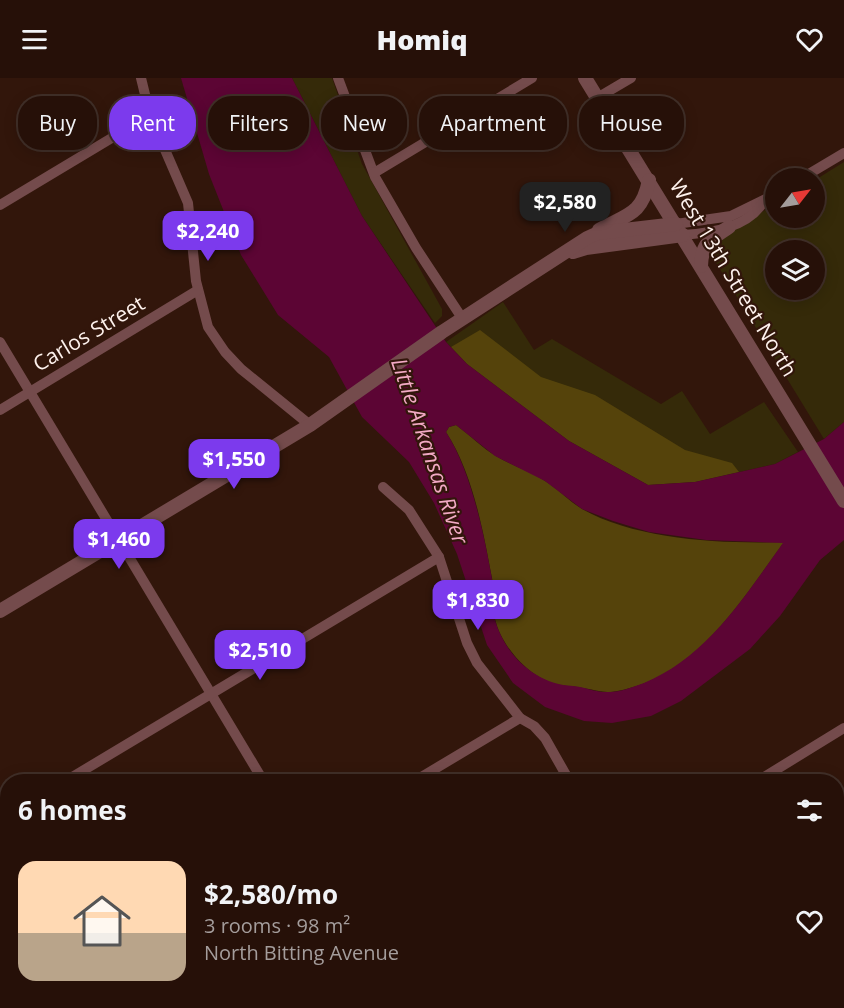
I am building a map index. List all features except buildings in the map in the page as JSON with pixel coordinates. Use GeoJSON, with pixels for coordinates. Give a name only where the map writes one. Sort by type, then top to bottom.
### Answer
{"type":"FeatureCollection","features":[{"type":"Feature","properties":{"kind":"street"},"geometry":{"type":"LineString","coordinates":[[141,78],[145,96]]}},
{"type":"Feature","properties":{"kind":"street"},"geometry":{"type":"LineString","coordinates":[[338,78],[374,173],[416,248],[462,318]]}},
{"type":"Feature","properties":{"kind":"street"},"geometry":{"type":"LineString","coordinates":[[374,173],[532,78]]}},
{"type":"Feature","properties":{"kind":"street","name":"West 13th Street North"},"geometry":{"type":"LineString","coordinates":[[585,78],[596,96]]}},
{"type":"Feature","properties":{"kind":"street"},"geometry":{"type":"LineString","coordinates":[[600,96],[631,78]]}},
{"type":"Feature","properties":{"kind":"street"},"geometry":{"type":"LineString","coordinates":[[0,205],[109,140]]}},
{"type":"Feature","properties":{"kind":"street"},"geometry":{"type":"LineString","coordinates":[[165,150],[188,203],[198,290],[208,327],[225,352],[241,369],[310,425]]}},
{"type":"Feature","properties":{"kind":"street","name":"West 13th Street North"},"geometry":{"type":"LineString","coordinates":[[630,150],[844,501]]}},
{"type":"Feature","properties":{"kind":"street"},"geometry":{"type":"LineString","coordinates":[[819,168],[844,153]]}},
{"type":"Feature","properties":{"kind":"street"},"geometry":{"type":"LineString","coordinates":[[0,612],[310,425],[462,318],[563,256],[587,238],[632,214],[641,206],[649,180]]}},
{"type":"Feature","properties":{"kind":"street"},"geometry":{"type":"LineString","coordinates":[[563,256],[586,248],[680,230],[731,216],[764,201]]}},
{"type":"Feature","properties":{"kind":"street"},"geometry":{"type":"LineString","coordinates":[[701,266],[702,251],[706,243],[729,227],[754,215],[764,201]]}},
{"type":"Feature","properties":{"kind":"street"},"geometry":{"type":"LineString","coordinates":[[587,238],[598,233],[729,227]]}},
{"type":"Feature","properties":{"kind":"street","name":"Carlos Street"},"geometry":{"type":"LineString","coordinates":[[0,410],[198,290]]}},
{"type":"Feature","properties":{"kind":"street"},"geometry":{"type":"LineString","coordinates":[[0,342],[259,774]]}},
{"type":"Feature","properties":{"kind":"street"},"geometry":{"type":"LineString","coordinates":[[383,487],[409,510],[439,557],[467,643],[477,663],[520,718],[534,726],[545,738],[565,774]]}},
{"type":"Feature","properties":{"kind":"street"},"geometry":{"type":"LineString","coordinates":[[77,774],[439,557]]}},
{"type":"Feature","properties":{"kind":"street"},"geometry":{"type":"LineString","coordinates":[[426,774],[520,718]]}},
{"type":"Feature","properties":{"kind":"street"},"geometry":{"type":"LineString","coordinates":[[769,774],[844,728]]}},
{"type":"Feature","properties":{"kind":"shaded area"},"geometry":{"type":"Polygon","coordinates":[[[292,78],[332,78],[338,96],[321,96],[321,135],[309,112],[309,96],[301,96],[292,78]]]}},
{"type":"Feature","properties":{"kind":"shaded area"},"geometry":{"type":"Polygon","coordinates":[[[329,150],[357,150],[362,164],[442,309],[442,316],[435,323],[362,216],[329,150]]]}},
{"type":"Feature","properties":{"kind":"shaded area"},"geometry":{"type":"Polygon","coordinates":[[[844,162],[844,422],[824,439],[710,253],[712,243],[765,210],[765,228],[825,228],[825,174],[844,162]]]}},
{"type":"Feature","properties":{"kind":"shaded area"},"geometry":{"type":"Polygon","coordinates":[[[503,302],[534,350],[552,339],[661,404],[682,391],[710,434],[764,402],[798,452],[775,464],[695,482],[467,364],[446,342],[503,302]]]}},
{"type":"Feature","properties":{"kind":"shaded area"},"geometry":{"type":"Polygon","coordinates":[[[480,330],[541,377],[595,395],[685,450],[732,463],[739,472],[695,482],[648,485],[569,441],[467,364],[451,347],[480,330]]]}},
{"type":"Feature","properties":{"kind":"shaded area"},"geometry":{"type":"Polygon","coordinates":[[[456,425],[491,453],[539,477],[582,509],[628,528],[707,541],[784,542],[731,614],[690,656],[666,673],[640,685],[611,692],[555,684],[532,672],[522,663],[512,653],[499,630],[494,614],[492,578],[476,503],[463,466],[446,432],[449,427],[456,425]]]}},
{"type":"Feature","properties":{"kind":"water","name":"Little Arkansas River"},"geometry":{"type":"Polygon","coordinates":[[[181,78],[292,78],[301,96],[208,96],[208,150],[309,150],[309,112],[321,135],[321,150],[329,150],[362,216],[446,342],[467,364],[569,441],[648,485],[695,482],[775,464],[824,439],[844,422],[844,540],[820,560],[780,616],[750,649],[681,701],[651,716],[612,723],[584,721],[545,707],[513,683],[487,645],[457,554],[434,503],[409,462],[362,417],[329,357],[278,315],[241,255],[209,174],[196,129],[196,96],[186,96],[181,78]],[[456,425],[449,427],[446,432],[463,465],[475,503],[492,579],[494,615],[500,633],[506,645],[524,666],[547,680],[560,684],[600,692],[613,692],[644,683],[667,671],[706,641],[723,623],[783,543],[706,540],[649,532],[582,509],[545,481],[495,456],[456,425]]]}}]}
